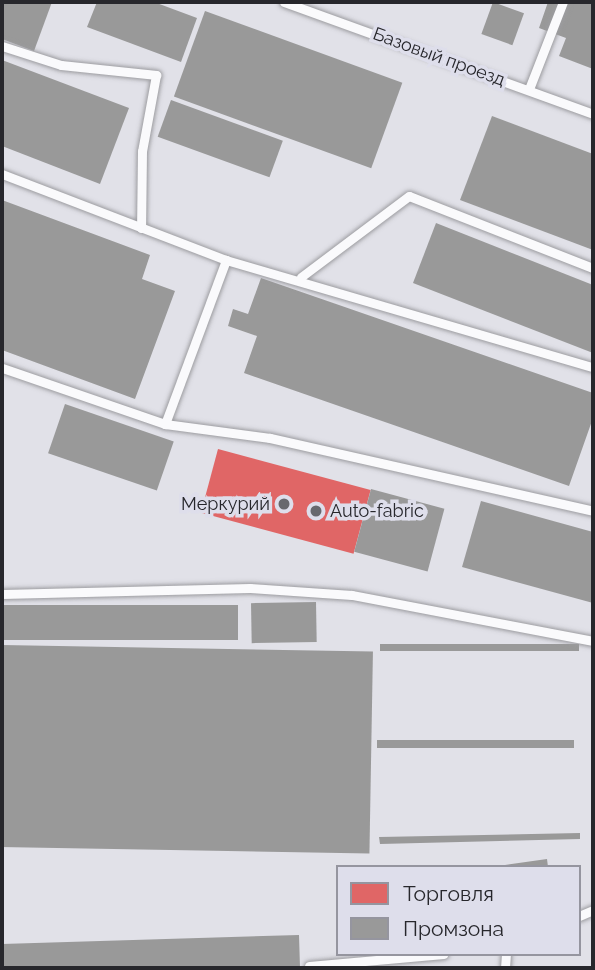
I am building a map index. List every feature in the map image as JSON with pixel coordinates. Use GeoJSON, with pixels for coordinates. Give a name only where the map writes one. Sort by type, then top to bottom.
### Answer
{"type":"FeatureCollection","features":[{"type":"Feature","properties":{"kind":"lane","name":"Базовый проезд"},"geometry":{"type":"LineString","coordinates":[[284,2],[593,114]]}},
{"type":"Feature","properties":{"kind":"lane"},"geometry":{"type":"LineString","coordinates":[[528,89],[563,2]]}},
{"type":"Feature","properties":{"kind":"lane"},"geometry":{"type":"LineString","coordinates":[[2,46],[61,65],[156,75],[142,151],[141,228]]}},
{"type":"Feature","properties":{"kind":"lane"},"geometry":{"type":"LineString","coordinates":[[2,174],[226,260],[301,277],[593,368]]}},
{"type":"Feature","properties":{"kind":"lane"},"geometry":{"type":"LineString","coordinates":[[301,277],[409,196],[593,268]]}},
{"type":"Feature","properties":{"kind":"lane"},"geometry":{"type":"LineString","coordinates":[[165,425],[226,260]]}},
{"type":"Feature","properties":{"kind":"lane"},"geometry":{"type":"LineString","coordinates":[[2,368],[165,425],[270,438],[593,511]]}},
{"type":"Feature","properties":{"kind":"lane"},"geometry":{"type":"LineString","coordinates":[[2,594],[250,587],[352,595],[593,641]]}},
{"type":"Feature","properties":{"kind":"lane"},"geometry":{"type":"LineString","coordinates":[[309,966],[421,956]]}},
{"type":"Feature","properties":{"kind":"building: Торговля"},"geometry":{"type":"Polygon","coordinates":[[[218,449],[371,490],[354,554],[201,513],[218,449]]]}},
{"type":"Feature","properties":{"kind":"building: Промзона"},"geometry":{"type":"Polygon","coordinates":[[[2,2],[52,2],[34,51],[2,39],[2,2]]]}},
{"type":"Feature","properties":{"kind":"building: Промзона"},"geometry":{"type":"Polygon","coordinates":[[[97,2],[154,2],[197,18],[181,62],[87,27],[97,2]]]}},
{"type":"Feature","properties":{"kind":"building: Промзона"},"geometry":{"type":"Polygon","coordinates":[[[493,2],[524,13],[512,45],[481,34],[493,2]]]}},
{"type":"Feature","properties":{"kind":"building: Промзона"},"geometry":{"type":"Polygon","coordinates":[[[548,2],[593,2],[593,69],[559,56],[566,38],[539,28],[548,2]]]}},
{"type":"Feature","properties":{"kind":"building: Промзона"},"geometry":{"type":"Polygon","coordinates":[[[205,11],[402,83],[371,168],[174,97],[205,11]]]}},
{"type":"Feature","properties":{"kind":"building: Промзона"},"geometry":{"type":"Polygon","coordinates":[[[2,60],[129,108],[100,184],[2,146],[2,60]]]}},
{"type":"Feature","properties":{"kind":"building: Промзона"},"geometry":{"type":"Polygon","coordinates":[[[171,100],[283,141],[269,177],[158,137],[171,100]]]}},
{"type":"Feature","properties":{"kind":"building: Промзона"},"geometry":{"type":"Polygon","coordinates":[[[492,116],[593,154],[593,250],[460,200],[492,116]]]}},
{"type":"Feature","properties":{"kind":"building: Промзона"},"geometry":{"type":"Polygon","coordinates":[[[2,200],[150,255],[142,279],[175,291],[135,399],[2,350],[2,200]]]}},
{"type":"Feature","properties":{"kind":"building: Промзона"},"geometry":{"type":"Polygon","coordinates":[[[436,223],[593,285],[593,353],[413,283],[436,223]]]}},
{"type":"Feature","properties":{"kind":"building: Промзона"},"geometry":{"type":"Polygon","coordinates":[[[261,278],[593,393],[593,418],[569,486],[244,373],[257,336],[228,326],[233,309],[248,314],[261,278]]]}},
{"type":"Feature","properties":{"kind":"building: Промзона"},"geometry":{"type":"Polygon","coordinates":[[[65,404],[174,441],[157,491],[48,453],[65,404]]]}},
{"type":"Feature","properties":{"kind":"building: Промзона"},"geometry":{"type":"Polygon","coordinates":[[[371,489],[444,509],[428,571],[354,552],[371,489]]]}},
{"type":"Feature","properties":{"kind":"building: Промзона"},"geometry":{"type":"Polygon","coordinates":[[[481,501],[593,532],[593,603],[462,567],[481,501]]]}},
{"type":"Feature","properties":{"kind":"building: Промзона"},"geometry":{"type":"Polygon","coordinates":[[[316,602],[317,642],[252,643],[251,603],[316,602]]]}},
{"type":"Feature","properties":{"kind":"building: Промзона"},"geometry":{"type":"Polygon","coordinates":[[[2,605],[238,605],[238,640],[2,640],[2,605]]]}},
{"type":"Feature","properties":{"kind":"building: Промзона"},"geometry":{"type":"Polygon","coordinates":[[[380,644],[579,644],[579,651],[380,651],[380,644]]]}},
{"type":"Feature","properties":{"kind":"building: Промзона"},"geometry":{"type":"Polygon","coordinates":[[[2,645],[373,651],[369,853],[2,847],[2,645]]]}},
{"type":"Feature","properties":{"kind":"building: Промзона"},"geometry":{"type":"Polygon","coordinates":[[[377,740],[574,740],[574,748],[377,748],[377,740]]]}},
{"type":"Feature","properties":{"kind":"building: Промзона"},"geometry":{"type":"Polygon","coordinates":[[[580,833],[580,839],[380,844],[379,837],[580,833]]]}},
{"type":"Feature","properties":{"kind":"building: Промзона"},"geometry":{"type":"Polygon","coordinates":[[[547,859],[548,865],[505,865],[547,859]]]}},
{"type":"Feature","properties":{"kind":"building: Промзона"},"geometry":{"type":"Polygon","coordinates":[[[299,935],[300,968],[2,968],[2,944],[299,935]]]}},
{"type":"Feature","properties":{"kind":"place","name":"Меркурий"},"geometry":{"type":"Point","coordinates":[284,504]}},
{"type":"Feature","properties":{"kind":"place","name":"Auto-fabric"},"geometry":{"type":"Point","coordinates":[316,511]}}]}
